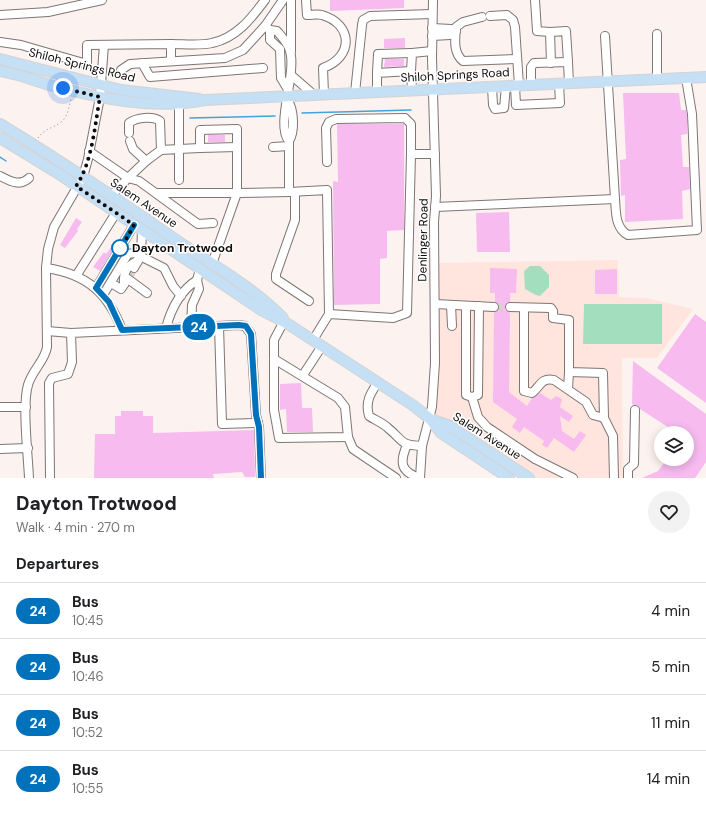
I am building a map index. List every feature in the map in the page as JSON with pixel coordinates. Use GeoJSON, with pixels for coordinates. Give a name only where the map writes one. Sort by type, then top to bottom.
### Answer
{"type":"FeatureCollection","features":[{"type":"Feature","properties":{"kind":"main road","name":"Shiloh Springs Road"},"geometry":{"type":"LineString","coordinates":[[0,59],[121,90],[205,100]]}},
{"type":"Feature","properties":{"kind":"main road","name":"Shiloh Springs Road"},"geometry":{"type":"LineString","coordinates":[[0,71],[100,97],[139,104],[179,104],[205,100],[288,95],[319,95],[706,77]]}},
{"type":"Feature","properties":{"kind":"main road","name":"Salem Avenue"},"geometry":{"type":"LineString","coordinates":[[0,124],[111,196],[264,300],[286,323]]}},
{"type":"Feature","properties":{"kind":"main road","name":"Salem Avenue"},"geometry":{"type":"LineString","coordinates":[[0,138],[76,186],[261,310],[286,323],[378,382],[430,419],[450,426],[529,478]]}},
{"type":"Feature","properties":{"kind":"main road"},"geometry":{"type":"LineString","coordinates":[[27,154],[54,163],[66,172],[82,177]]}},
{"type":"Feature","properties":{"kind":"main road"},"geometry":{"type":"LineString","coordinates":[[200,269],[213,275],[243,294],[264,300]]}},
{"type":"Feature","properties":{"kind":"main road","name":"Salem Avenue"},"geometry":{"type":"LineString","coordinates":[[430,419],[441,433],[497,475],[509,478]]}},
{"type":"Feature","properties":{"kind":"street"},"geometry":{"type":"LineString","coordinates":[[0,15],[48,12],[102,0]]}},
{"type":"Feature","properties":{"kind":"street"},"geometry":{"type":"LineString","coordinates":[[0,42],[21,45],[87,64],[87,45],[212,43],[230,36],[251,19],[265,0]]}},
{"type":"Feature","properties":{"kind":"street"},"geometry":{"type":"LineString","coordinates":[[121,70],[130,64],[228,57],[243,50],[268,28],[283,0]]}},
{"type":"Feature","properties":{"kind":"street"},"geometry":{"type":"LineString","coordinates":[[291,0],[291,75],[285,107],[285,136],[289,144],[295,220],[276,274],[276,279],[309,302]]}},
{"type":"Feature","properties":{"kind":"street"},"geometry":{"type":"LineString","coordinates":[[291,75],[319,95],[323,68],[340,58],[345,49],[345,40],[339,24],[321,14],[307,15],[306,0]]}},
{"type":"Feature","properties":{"kind":"street","name":"Denlinger Road"},"geometry":{"type":"LineString","coordinates":[[420,478],[422,446],[430,419],[436,363],[435,154],[432,0]]}},
{"type":"Feature","properties":{"kind":"street"},"geometry":{"type":"LineString","coordinates":[[513,86],[516,105],[560,104],[568,62],[566,31],[538,32],[535,0]]}},
{"type":"Feature","properties":{"kind":"street"},"geometry":{"type":"LineString","coordinates":[[355,93],[362,25],[366,17],[432,14]]}},
{"type":"Feature","properties":{"kind":"street"},"geometry":{"type":"LineString","coordinates":[[492,87],[493,104],[495,109],[499,110],[504,108],[513,86],[517,58],[515,27],[513,20],[506,15],[486,17],[463,22],[456,27],[456,51],[458,57],[463,61],[517,58]]}},
{"type":"Feature","properties":{"kind":"street"},"geometry":{"type":"LineString","coordinates":[[268,28],[277,31],[285,40],[291,52]]}},
{"type":"Feature","properties":{"kind":"street"},"geometry":{"type":"LineString","coordinates":[[268,28],[270,40],[280,49],[281,78],[288,95]]}},
{"type":"Feature","properties":{"kind":"street"},"geometry":{"type":"LineString","coordinates":[[432,32],[451,29],[456,31]]}},
{"type":"Feature","properties":{"kind":"street"},"geometry":{"type":"LineString","coordinates":[[550,32],[551,63]]}},
{"type":"Feature","properties":{"kind":"street"},"geometry":{"type":"LineString","coordinates":[[657,34],[657,80]]}},
{"type":"Feature","properties":{"kind":"street"},"geometry":{"type":"LineString","coordinates":[[605,36],[617,220],[622,232],[628,235],[697,230],[692,114],[686,78]]}},
{"type":"Feature","properties":{"kind":"street"},"geometry":{"type":"LineString","coordinates":[[171,44],[172,61]]}},
{"type":"Feature","properties":{"kind":"street"},"geometry":{"type":"LineString","coordinates":[[29,478],[26,407],[28,385],[37,365],[43,359],[46,352],[46,268],[48,249],[54,226],[82,177],[89,152],[100,97],[104,45]]}},
{"type":"Feature","properties":{"kind":"street"},"geometry":{"type":"LineString","coordinates":[[377,92],[378,54],[432,51]]}},
{"type":"Feature","properties":{"kind":"street"},"geometry":{"type":"LineString","coordinates":[[412,53],[412,90]]}},
{"type":"Feature","properties":{"kind":"street"},"geometry":{"type":"LineString","coordinates":[[228,57],[231,71]]}},
{"type":"Feature","properties":{"kind":"street"},"geometry":{"type":"LineString","coordinates":[[531,85],[531,67],[534,63],[568,62]]}},
{"type":"Feature","properties":{"kind":"street"},"geometry":{"type":"LineString","coordinates":[[142,63],[150,78],[263,68]]}},
{"type":"Feature","properties":{"kind":"street"},"geometry":{"type":"LineString","coordinates":[[377,73],[411,71]]}},
{"type":"Feature","properties":{"kind":"street"},"geometry":{"type":"LineString","coordinates":[[179,104],[179,180]]}},
{"type":"Feature","properties":{"kind":"street"},"geometry":{"type":"LineString","coordinates":[[146,160],[133,149],[129,123],[134,119],[156,118],[160,121],[161,150]]}},
{"type":"Feature","properties":{"kind":"street"},"geometry":{"type":"LineString","coordinates":[[327,162],[326,128],[329,122],[336,119],[405,118],[411,124],[407,313],[392,318],[329,314]]}},
{"type":"Feature","properties":{"kind":"street"},"geometry":{"type":"LineString","coordinates":[[200,148],[200,130],[237,129],[237,193],[219,223],[212,264]]}},
{"type":"Feature","properties":{"kind":"street"},"geometry":{"type":"LineString","coordinates":[[274,146],[289,144]]}},
{"type":"Feature","properties":{"kind":"street"},"geometry":{"type":"LineString","coordinates":[[111,196],[146,160],[161,150],[237,147]]}},
{"type":"Feature","properties":{"kind":"street"},"geometry":{"type":"LineString","coordinates":[[89,152],[128,178],[139,181],[198,224],[219,223]]}},
{"type":"Feature","properties":{"kind":"street"},"geometry":{"type":"LineString","coordinates":[[411,154],[435,154]]}},
{"type":"Feature","properties":{"kind":"street"},"geometry":{"type":"LineString","coordinates":[[0,176],[18,183],[29,178]]}},
{"type":"Feature","properties":{"kind":"street"},"geometry":{"type":"LineString","coordinates":[[157,193],[237,193],[327,190],[329,314],[313,340]]}},
{"type":"Feature","properties":{"kind":"street"},"geometry":{"type":"LineString","coordinates":[[435,207],[615,199]]}},
{"type":"Feature","properties":{"kind":"street"},"geometry":{"type":"LineString","coordinates":[[76,276],[116,213]]}},
{"type":"Feature","properties":{"kind":"street"},"geometry":{"type":"LineString","coordinates":[[111,283],[121,289],[132,271],[138,228]]}},
{"type":"Feature","properties":{"kind":"street"},"geometry":{"type":"LineString","coordinates":[[96,288],[138,228]]}},
{"type":"Feature","properties":{"kind":"street"},"geometry":{"type":"LineString","coordinates":[[103,295],[128,254],[134,253],[132,271],[147,293]]}},
{"type":"Feature","properties":{"kind":"street"},"geometry":{"type":"LineString","coordinates":[[46,268],[59,270],[76,276],[96,288],[103,295],[116,314],[122,330]]}},
{"type":"Feature","properties":{"kind":"street"},"geometry":{"type":"LineString","coordinates":[[132,271],[164,268],[173,286],[181,296]]}},
{"type":"Feature","properties":{"kind":"street"},"geometry":{"type":"LineString","coordinates":[[191,327],[192,305],[199,288],[197,280],[200,269]]}},
{"type":"Feature","properties":{"kind":"street"},"geometry":{"type":"LineString","coordinates":[[166,328],[171,311],[187,286],[197,280]]}},
{"type":"Feature","properties":{"kind":"street"},"geometry":{"type":"LineString","coordinates":[[435,304],[494,307]]}},
{"type":"Feature","properties":{"kind":"street"},"geometry":{"type":"LineString","coordinates":[[452,305],[452,326]]}},
{"type":"Feature","properties":{"kind":"street"},"geometry":{"type":"LineString","coordinates":[[466,306],[466,395],[472,398],[478,417],[487,427],[535,459],[574,478]]}},
{"type":"Feature","properties":{"kind":"street"},"geometry":{"type":"LineString","coordinates":[[472,398],[478,395],[479,306]]}},
{"type":"Feature","properties":{"kind":"street"},"geometry":{"type":"LineString","coordinates":[[510,307],[551,308],[553,311],[553,318],[569,320],[570,372],[568,389]]}},
{"type":"Feature","properties":{"kind":"street"},"geometry":{"type":"LineString","coordinates":[[524,308],[524,391],[532,393],[542,381],[548,379],[554,380],[586,402],[593,415],[604,418]]}},
{"type":"Feature","properties":{"kind":"street"},"geometry":{"type":"LineString","coordinates":[[286,323],[274,340],[274,410],[279,438],[348,437]]}},
{"type":"Feature","properties":{"kind":"street"},"geometry":{"type":"LineString","coordinates":[[219,326],[222,424],[258,423]]}},
{"type":"Feature","properties":{"kind":"street"},"geometry":{"type":"LineString","coordinates":[[47,331],[71,333],[246,326],[251,334],[261,478]]}},
{"type":"Feature","properties":{"kind":"street"},"geometry":{"type":"LineString","coordinates":[[50,478],[49,383],[52,378],[68,374],[72,362],[71,333]]}},
{"type":"Feature","properties":{"kind":"street"},"geometry":{"type":"LineString","coordinates":[[302,375],[322,346]]}},
{"type":"Feature","properties":{"kind":"street"},"geometry":{"type":"LineString","coordinates":[[274,359],[338,398],[345,407],[348,437],[353,449],[396,478]]}},
{"type":"Feature","properties":{"kind":"street"},"geometry":{"type":"LineString","coordinates":[[570,372],[603,373],[604,418],[613,436],[614,478]]}},
{"type":"Feature","properties":{"kind":"street"},"geometry":{"type":"LineString","coordinates":[[378,382],[368,397],[367,409],[369,416],[388,428],[396,437],[408,445],[422,446]]}},
{"type":"Feature","properties":{"kind":"street"},"geometry":{"type":"LineString","coordinates":[[0,407],[26,407]]}},
{"type":"Feature","properties":{"kind":"street"},"geometry":{"type":"LineString","coordinates":[[628,478],[628,469],[634,464],[635,410]]}},
{"type":"Feature","properties":{"kind":"street"},"geometry":{"type":"LineString","coordinates":[[408,445],[402,460],[404,468],[412,475],[420,478]]}},
{"type":"Feature","properties":{"kind":"street"},"geometry":{"type":"LineString","coordinates":[[0,449],[28,448]]}},
{"type":"Feature","properties":{"kind":"street"},"geometry":{"type":"LineString","coordinates":[[497,475],[506,462]]}},
{"type":"Feature","properties":{"kind":"path"},"geometry":{"type":"LineString","coordinates":[[37,138],[49,127],[62,122],[66,115],[71,96]]}},
{"type":"Feature","properties":{"kind":"shaded area"},"geometry":{"type":"Polygon","coordinates":[[[618,260],[619,297],[647,298],[693,309],[657,358],[622,358],[623,478],[529,478],[430,419],[435,263],[618,260]]]}},
{"type":"Feature","properties":{"kind":"green space"},"geometry":{"type":"Polygon","coordinates":[[[530,266],[540,266],[549,275],[549,287],[540,296],[525,289],[524,271],[530,266]]]}},
{"type":"Feature","properties":{"kind":"green space"},"geometry":{"type":"Polygon","coordinates":[[[584,304],[662,304],[662,344],[583,344],[584,304]]]}},
{"type":"Feature","properties":{"kind":"building"},"geometry":{"type":"Polygon","coordinates":[[[330,0],[404,0],[404,8],[330,11],[330,0]]]}},
{"type":"Feature","properties":{"kind":"building"},"geometry":{"type":"Polygon","coordinates":[[[405,38],[405,48],[384,48],[384,39],[405,38]]]}},
{"type":"Feature","properties":{"kind":"building"},"geometry":{"type":"Polygon","coordinates":[[[385,59],[404,59],[404,66],[384,67],[385,59]]]}},
{"type":"Feature","properties":{"kind":"building"},"geometry":{"type":"Polygon","coordinates":[[[623,93],[679,93],[681,110],[686,110],[687,115],[687,134],[681,135],[683,167],[689,167],[690,189],[682,191],[683,219],[625,222],[625,195],[621,196],[620,160],[626,159],[623,93]]]}},
{"type":"Feature","properties":{"kind":"building"},"geometry":{"type":"Polygon","coordinates":[[[337,124],[404,124],[404,230],[387,231],[387,258],[380,259],[380,304],[334,305],[333,181],[338,182],[337,124]]]}},
{"type":"Feature","properties":{"kind":"building"},"geometry":{"type":"Polygon","coordinates":[[[208,135],[225,135],[225,142],[208,142],[208,135]]]}},
{"type":"Feature","properties":{"kind":"building"},"geometry":{"type":"Polygon","coordinates":[[[509,212],[510,252],[477,252],[476,213],[509,212]]]}},
{"type":"Feature","properties":{"kind":"building"},"geometry":{"type":"Polygon","coordinates":[[[76,218],[82,222],[77,229],[78,231],[65,248],[60,245],[76,218]]]}},
{"type":"Feature","properties":{"kind":"building"},"geometry":{"type":"Polygon","coordinates":[[[113,245],[115,246],[100,271],[93,267],[104,252],[106,254],[113,245]]]}},
{"type":"Feature","properties":{"kind":"building"},"geometry":{"type":"Polygon","coordinates":[[[490,268],[517,269],[516,293],[510,293],[510,302],[507,302],[505,306],[505,310],[510,313],[509,392],[527,406],[532,398],[540,393],[551,400],[556,396],[562,399],[560,407],[573,416],[569,422],[560,416],[562,431],[574,439],[580,431],[586,435],[574,452],[554,438],[547,448],[542,445],[544,441],[524,427],[520,433],[512,427],[517,419],[493,402],[494,312],[498,310],[499,307],[495,302],[495,293],[490,293],[490,268]]]}},
{"type":"Feature","properties":{"kind":"building"},"geometry":{"type":"Polygon","coordinates":[[[617,269],[617,294],[595,294],[595,270],[617,269]]]}},
{"type":"Feature","properties":{"kind":"building"},"geometry":{"type":"Polygon","coordinates":[[[695,314],[706,322],[706,403],[657,368],[695,314]]]}},
{"type":"Feature","properties":{"kind":"building"},"geometry":{"type":"Polygon","coordinates":[[[633,361],[706,414],[706,462],[695,478],[642,478],[658,471],[662,466],[694,466],[694,426],[666,426],[640,409],[638,406],[632,404],[633,361]]]}},
{"type":"Feature","properties":{"kind":"building"},"geometry":{"type":"Polygon","coordinates":[[[301,383],[302,408],[312,408],[313,432],[287,432],[286,409],[280,410],[280,384],[301,383]]]}},
{"type":"Feature","properties":{"kind":"building"},"geometry":{"type":"Polygon","coordinates":[[[121,411],[143,411],[143,416],[153,416],[153,433],[254,430],[255,477],[245,477],[242,472],[213,474],[214,478],[94,478],[95,434],[115,434],[115,416],[121,416],[121,411]]]}},
{"type":"Feature","properties":{"kind":"waterway"},"geometry":{"type":"LineString","coordinates":[[302,113],[411,110]]}},
{"type":"Feature","properties":{"kind":"waterway"},"geometry":{"type":"LineString","coordinates":[[190,118],[275,116]]}},
{"type":"Feature","properties":{"kind":"waterway"},"geometry":{"type":"LineString","coordinates":[[0,157],[6,161]]}},
{"type":"Feature","properties":{"kind":"tunnel"},"geometry":{"type":"LineString","coordinates":[[130,275],[134,268]]}},
{"type":"Feature","properties":{"kind":"tunnel"},"geometry":{"type":"LineString","coordinates":[[494,307],[510,307]]}},
{"type":"Feature","properties":{"kind":"bus line","name":"24"},"geometry":{"type":"LineString","coordinates":[[134,225],[96,288],[109,302],[116,314],[122,330],[239,325],[246,326],[251,334],[256,415],[259,427],[261,478]]}},
{"type":"Feature","properties":{"kind":"place","name":"Dayton Trotwood"},"geometry":{"type":"Point","coordinates":[120,248]}},
{"type":"Feature","properties":{"kind":"route"},"geometry":{"type":"LineString","coordinates":[[63,88],[100,97],[88,159],[82,177],[76,186],[134,225],[120,250],[120,248]]}}]}
